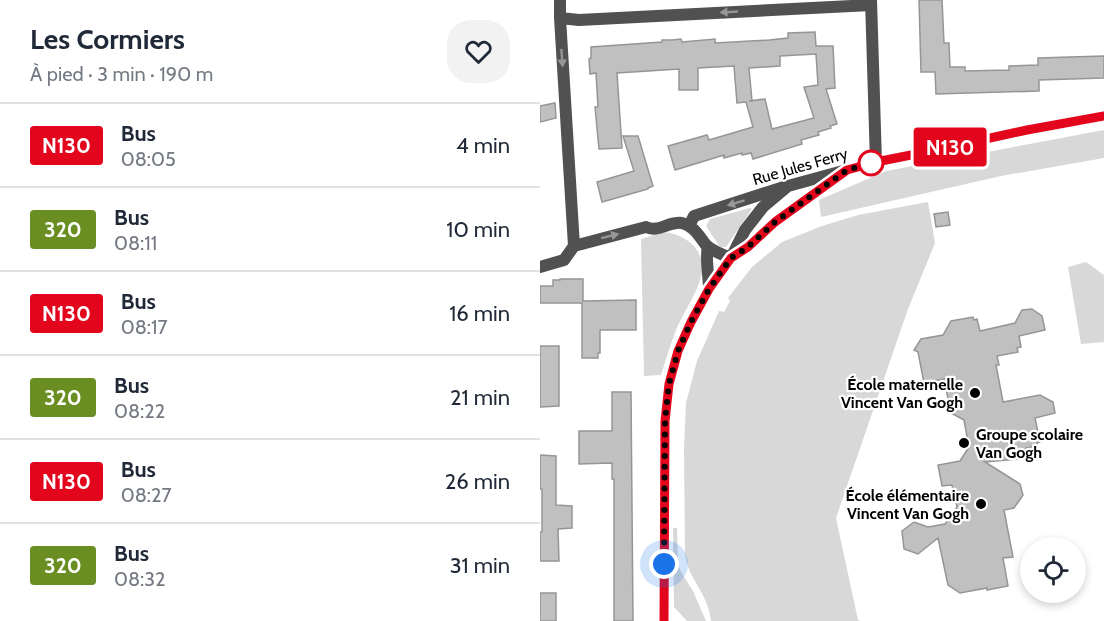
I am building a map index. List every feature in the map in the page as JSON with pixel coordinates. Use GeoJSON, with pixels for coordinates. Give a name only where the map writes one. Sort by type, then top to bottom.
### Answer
{"type":"FeatureCollection","features":[{"type":"Feature","properties":{"kind":"street"},"geometry":{"type":"LineString","coordinates":[[560,0],[574,246]]}},
{"type":"Feature","properties":{"kind":"street"},"geometry":{"type":"LineString","coordinates":[[560,18],[579,20],[871,2],[876,162]]}},
{"type":"Feature","properties":{"kind":"street","name":"Rue Jules Ferry"},"geometry":{"type":"LineString","coordinates":[[540,267],[564,260],[574,246],[646,227],[652,230],[684,224],[694,216],[876,162],[1104,116]]}},
{"type":"Feature","properties":{"kind":"street"},"geometry":{"type":"LineString","coordinates":[[731,258],[748,247],[775,222],[847,170]]}},
{"type":"Feature","properties":{"kind":"street"},"geometry":{"type":"LineString","coordinates":[[664,621],[665,421],[669,384],[678,351],[709,289],[731,258],[745,230],[763,207],[789,186]]}},
{"type":"Feature","properties":{"kind":"street"},"geometry":{"type":"LineString","coordinates":[[684,224],[699,234],[708,247],[731,258]]}},
{"type":"Feature","properties":{"kind":"street"},"geometry":{"type":"LineString","coordinates":[[708,247],[706,254],[709,289]]}},
{"type":"Feature","properties":{"kind":"shaded area"},"geometry":{"type":"Polygon","coordinates":[[[1104,130],[1104,158],[1001,176],[821,217],[819,200],[886,171],[1104,130]]]}},
{"type":"Feature","properties":{"kind":"shaded area"},"geometry":{"type":"Polygon","coordinates":[[[928,202],[935,243],[908,309],[836,518],[858,620],[861,621],[711,621],[706,602],[690,572],[685,554],[684,449],[686,403],[697,361],[719,311],[724,312],[730,301],[728,298],[752,267],[782,242],[858,215],[928,202]]]}},
{"type":"Feature","properties":{"kind":"shaded area"},"geometry":{"type":"Polygon","coordinates":[[[752,209],[726,247],[720,247],[706,226],[710,219],[752,209]]]}},
{"type":"Feature","properties":{"kind":"shaded area"},"geometry":{"type":"Polygon","coordinates":[[[664,232],[681,237],[695,247],[702,262],[702,270],[695,293],[676,330],[661,375],[644,376],[641,239],[664,232]]]}},
{"type":"Feature","properties":{"kind":"shaded area"},"geometry":{"type":"Polygon","coordinates":[[[1086,262],[1104,275],[1104,342],[1081,344],[1068,267],[1086,262]]]}},
{"type":"Feature","properties":{"kind":"shaded area"},"geometry":{"type":"Polygon","coordinates":[[[673,528],[677,528],[678,565],[706,621],[687,621],[674,607],[673,528]]]}},
{"type":"Feature","properties":{"kind":"building"},"geometry":{"type":"Polygon","coordinates":[[[919,0],[942,0],[944,43],[949,43],[950,67],[965,67],[965,71],[1009,70],[1009,66],[1038,65],[1038,58],[1104,56],[1104,78],[1039,80],[1039,91],[936,94],[935,72],[921,72],[919,0]]]}},
{"type":"Feature","properties":{"kind":"building"},"geometry":{"type":"Polygon","coordinates":[[[815,32],[816,46],[833,46],[835,88],[826,89],[837,124],[830,126],[831,128],[818,132],[819,135],[801,140],[802,144],[753,159],[751,153],[724,158],[724,155],[675,170],[668,146],[707,135],[709,140],[753,127],[746,102],[737,103],[734,66],[698,68],[698,90],[679,90],[679,69],[617,73],[622,148],[599,149],[595,107],[598,107],[596,73],[590,74],[591,47],[681,39],[682,42],[715,39],[715,43],[788,38],[788,33],[815,32]],[[816,54],[780,56],[780,66],[749,68],[752,101],[765,99],[772,129],[814,118],[804,87],[818,85],[816,54]]]}},
{"type":"Feature","properties":{"kind":"building"},"geometry":{"type":"Polygon","coordinates":[[[555,103],[556,118],[540,122],[540,106],[555,103]]]}},
{"type":"Feature","properties":{"kind":"building"},"geometry":{"type":"Polygon","coordinates":[[[623,136],[638,136],[653,186],[602,202],[597,182],[634,171],[623,136]]]}},
{"type":"Feature","properties":{"kind":"building"},"geometry":{"type":"Polygon","coordinates":[[[948,212],[950,225],[936,227],[934,214],[948,212]]]}},
{"type":"Feature","properties":{"kind":"building"},"geometry":{"type":"Polygon","coordinates":[[[583,279],[583,301],[636,300],[636,330],[600,330],[598,358],[582,358],[582,303],[540,303],[540,286],[553,286],[553,280],[583,279]]]}},
{"type":"Feature","properties":{"kind":"building"},"geometry":{"type":"Polygon","coordinates":[[[1032,309],[1042,316],[1045,330],[1019,336],[1021,347],[1017,348],[1018,352],[997,356],[999,365],[996,365],[1003,402],[1040,395],[1053,402],[1055,413],[1035,418],[1040,442],[1037,446],[1026,448],[1019,459],[985,462],[1020,484],[1023,495],[1014,508],[1004,510],[1013,557],[1003,558],[1008,586],[960,593],[948,585],[938,538],[918,554],[904,549],[902,531],[914,522],[928,527],[945,524],[957,507],[952,485],[942,486],[938,465],[960,461],[969,447],[964,420],[951,413],[944,379],[924,383],[918,352],[914,350],[921,339],[943,335],[951,321],[973,317],[974,320],[977,319],[980,331],[1015,323],[1022,310],[1032,309]]]}},
{"type":"Feature","properties":{"kind":"building"},"geometry":{"type":"Polygon","coordinates":[[[540,346],[559,346],[559,406],[540,407],[540,346]]]}},
{"type":"Feature","properties":{"kind":"building"},"geometry":{"type":"Polygon","coordinates":[[[612,392],[631,392],[633,621],[614,621],[612,463],[579,464],[579,431],[612,431],[612,392]]]}},
{"type":"Feature","properties":{"kind":"building"},"geometry":{"type":"Polygon","coordinates":[[[540,455],[556,456],[556,505],[572,506],[572,528],[558,529],[559,561],[540,561],[542,489],[540,489],[540,455]]]}},
{"type":"Feature","properties":{"kind":"building"},"geometry":{"type":"Polygon","coordinates":[[[540,593],[556,593],[556,621],[540,621],[540,593]]]}},
{"type":"Feature","properties":{"kind":"bus line","name":"N130"},"geometry":{"type":"LineString","coordinates":[[664,621],[665,421],[669,384],[678,351],[691,322],[709,289],[731,258],[748,247],[775,222],[847,170],[1027,130],[1104,116]]}},
{"type":"Feature","properties":{"kind":"place","name":"École maternelle Vincent Van Gogh"},"geometry":{"type":"Point","coordinates":[975,393]}},
{"type":"Feature","properties":{"kind":"place","name":"Groupe scolaire Van Gogh"},"geometry":{"type":"Point","coordinates":[964,443]}},
{"type":"Feature","properties":{"kind":"place","name":"École élémentaire Vincent Van Gogh"},"geometry":{"type":"Point","coordinates":[981,504]}},
{"type":"Feature","properties":{"kind":"route"},"geometry":{"type":"LineString","coordinates":[[664,564],[665,421],[669,384],[678,351],[691,322],[709,289],[731,258],[748,247],[775,222],[847,170],[876,162],[871,163]]}}]}
